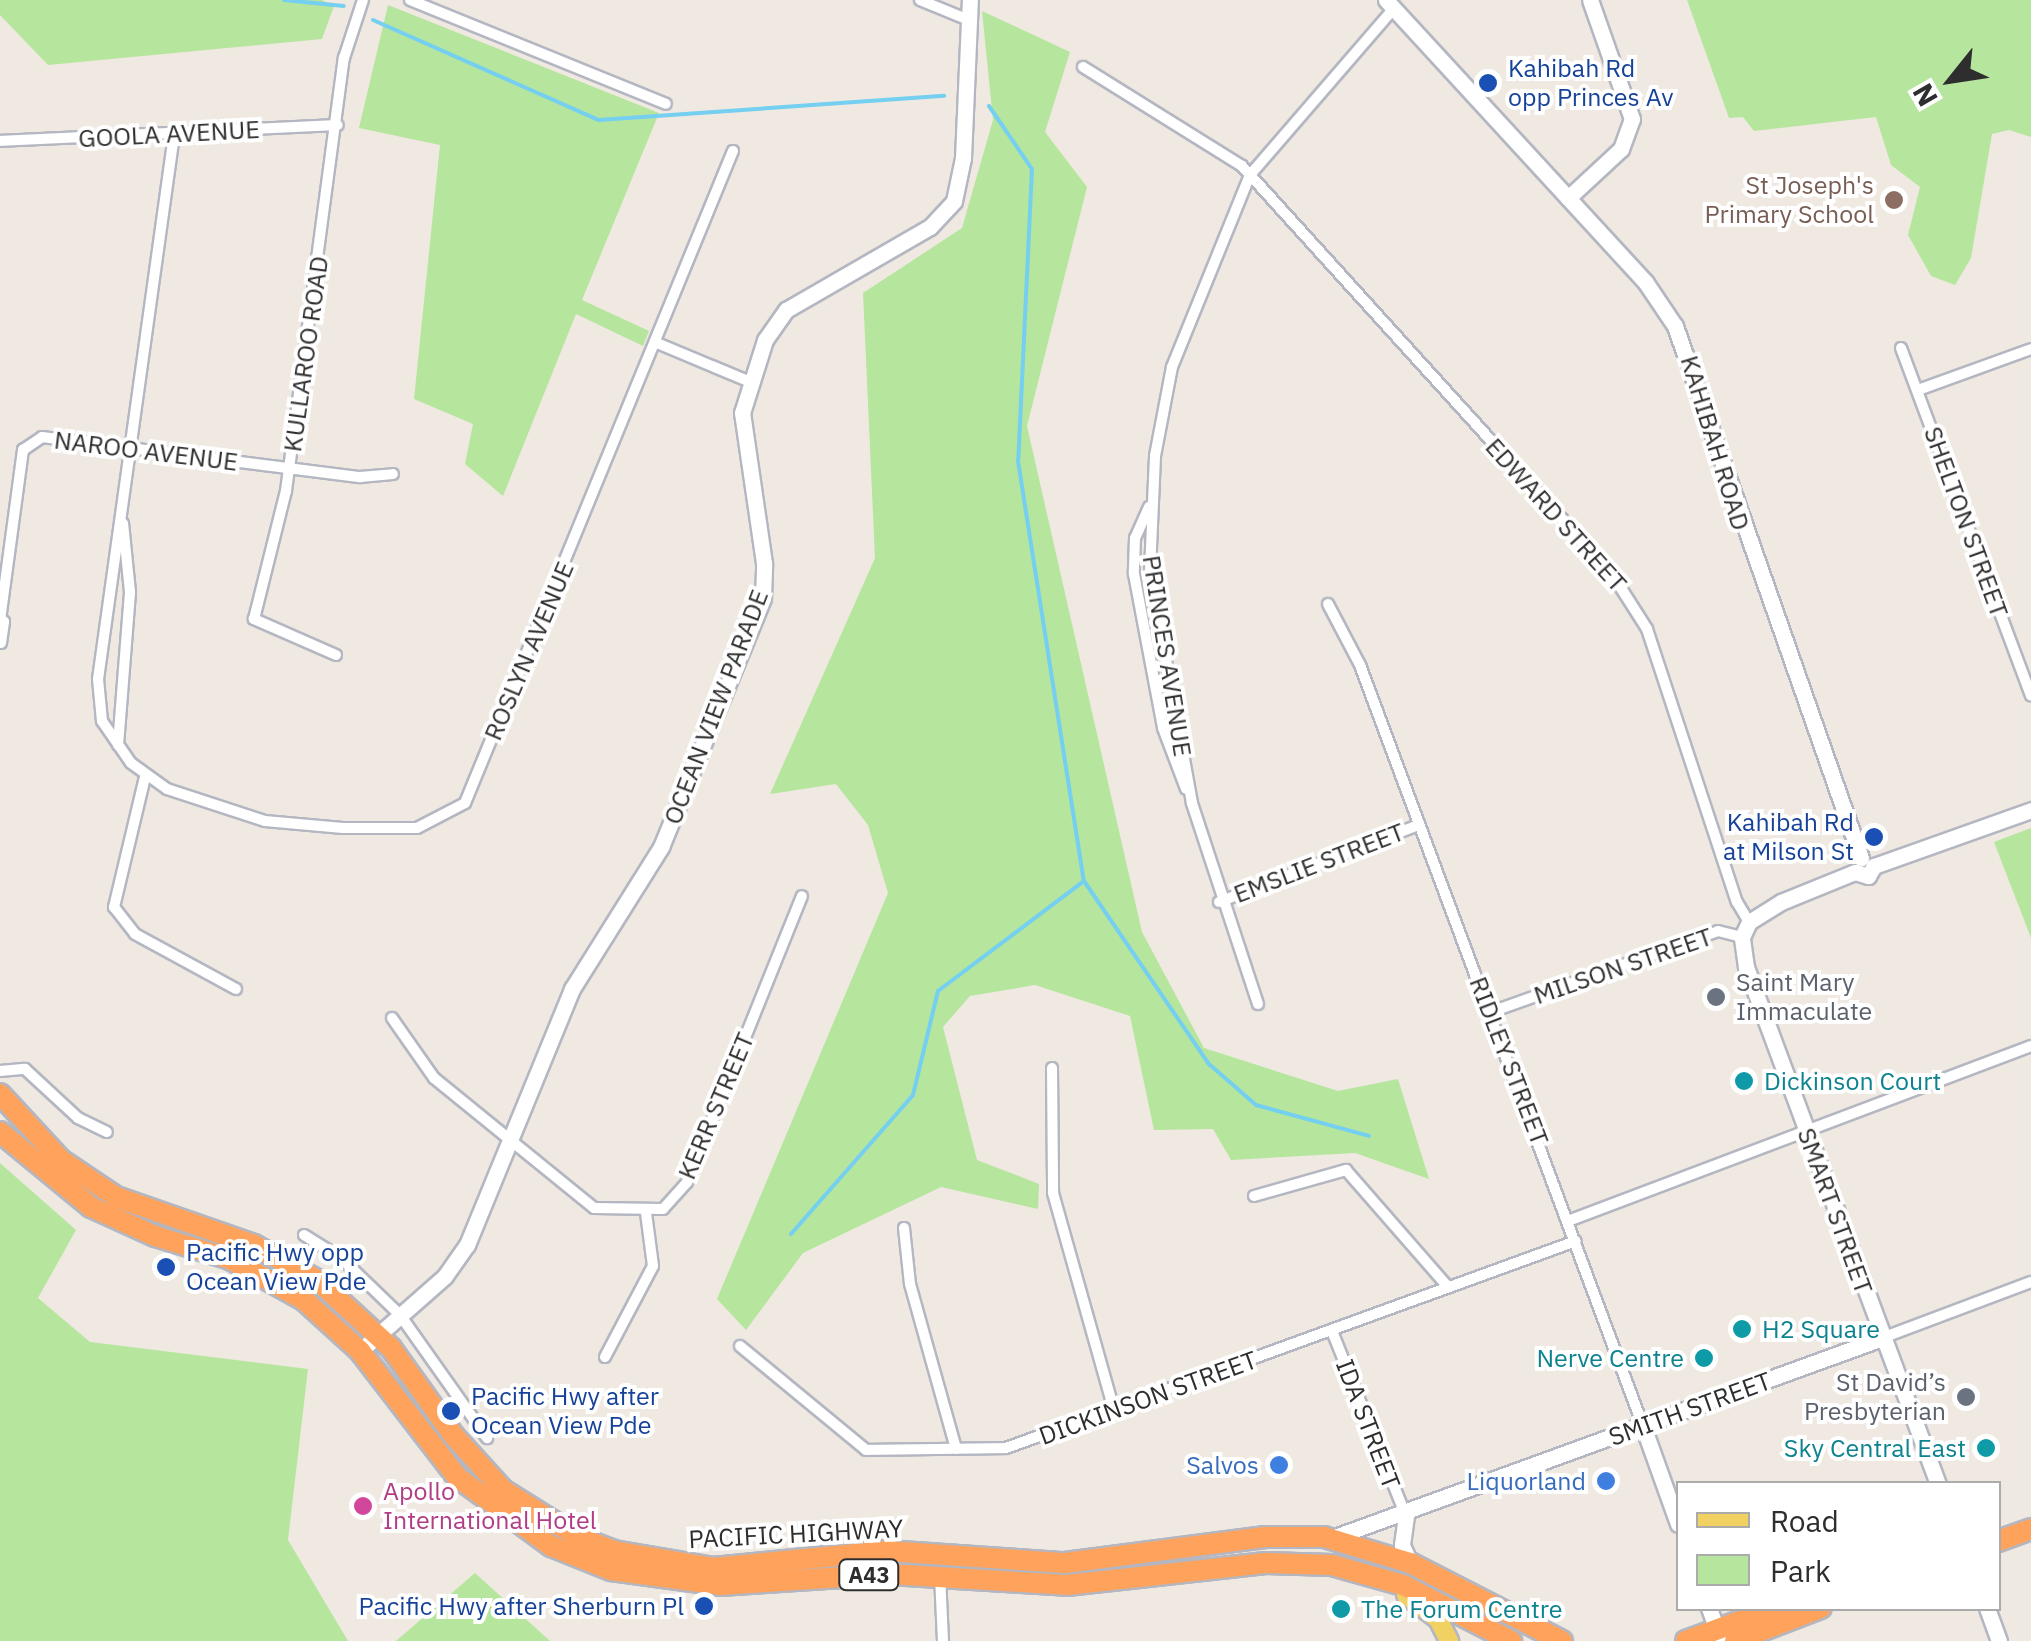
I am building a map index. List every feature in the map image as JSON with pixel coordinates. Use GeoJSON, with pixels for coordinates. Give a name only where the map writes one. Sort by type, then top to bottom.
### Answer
{"type":"FeatureCollection","features":[{"type":"Feature","properties":{"kind":"highway","name":"PACIFIC HIGHWAY"},"geometry":{"type":"LineString","coordinates":[[0,1094],[38,1139],[88,1180],[149,1212],[288,1262],[379,1334],[481,1469],[578,1538],[643,1559],[713,1568],[836,1554],[939,1554],[1065,1563],[1265,1537],[1332,1538],[1410,1563],[1527,1630],[1562,1641]]}},
{"type":"Feature","properties":{"kind":"highway","name":"PACIFIC HIGHWAY"},"geometry":{"type":"LineString","coordinates":[[0,1132],[91,1207],[272,1279],[360,1350],[456,1477],[516,1524],[575,1557],[611,1570],[720,1586],[888,1574],[1109,1583],[1292,1562],[1376,1576],[1510,1641]]}},
{"type":"Feature","properties":{"kind":"highway"},"geometry":{"type":"LineString","coordinates":[[2001,1526],[2031,1514]]}},
{"type":"Feature","properties":{"kind":"highway"},"geometry":{"type":"LineString","coordinates":[[2001,1540],[2031,1529]]}},
{"type":"Feature","properties":{"kind":"highway"},"geometry":{"type":"LineString","coordinates":[[1724,1637],[1771,1611]]}},
{"type":"Feature","properties":{"kind":"highway"},"geometry":{"type":"LineString","coordinates":[[1686,1641],[1724,1637],[1811,1611]]}},
{"type":"Feature","properties":{"kind":"main road"},"geometry":{"type":"LineString","coordinates":[[1376,1576],[1433,1613],[1448,1641]]}},
{"type":"Feature","properties":{"kind":"main road"},"geometry":{"type":"LineString","coordinates":[[1510,1641],[1527,1630]]}},
{"type":"Feature","properties":{"kind":"street","name":"KULLAROO ROAD"},"geometry":{"type":"LineString","coordinates":[[336,655],[254,619],[290,469],[344,58],[363,0]]}},
{"type":"Feature","properties":{"kind":"street"},"geometry":{"type":"LineString","coordinates":[[410,0],[666,104]]}},
{"type":"Feature","properties":{"kind":"street"},"geometry":{"type":"LineString","coordinates":[[920,0],[966,19]]}},
{"type":"Feature","properties":{"kind":"street","name":"OCEAN VIEW PARADE"},"geometry":{"type":"LineString","coordinates":[[360,1350],[457,1262],[572,990],[661,847],[763,598],[764,564],[742,413],[748,381],[786,310],[930,227],[954,201],[963,158],[966,19],[970,0]]}},
{"type":"Feature","properties":{"kind":"street"},"geometry":{"type":"LineString","coordinates":[[1568,198],[1620,149],[1632,119],[1590,0]]}},
{"type":"Feature","properties":{"kind":"street","name":"KAHIBAH ROAD"},"geometry":{"type":"LineString","coordinates":[[1390,4],[1646,283],[1691,358],[1746,540],[1863,865]]}},
{"type":"Feature","properties":{"kind":"street","name":"PRINCES AVENUE"},"geometry":{"type":"LineString","coordinates":[[1258,1004],[1220,902],[1192,803],[1150,572],[1151,504],[1172,367],[1250,175],[1390,4]]}},
{"type":"Feature","properties":{"kind":"street","name":"EDWARD STREET"},"geometry":{"type":"LineString","coordinates":[[1083,67],[1250,175],[1634,603],[1676,706],[1746,929]]}},
{"type":"Feature","properties":{"kind":"street","name":"GOOLA AVENUE"},"geometry":{"type":"LineString","coordinates":[[0,141],[338,125]]}},
{"type":"Feature","properties":{"kind":"street","name":"ROSLYN AVENUE"},"geometry":{"type":"LineString","coordinates":[[174,135],[97,700],[118,747],[145,777],[238,814],[293,826],[417,828],[453,815],[465,802],[734,151]]}},
{"type":"Feature","properties":{"kind":"street"},"geometry":{"type":"LineString","coordinates":[[657,343],[748,381]]}},
{"type":"Feature","properties":{"kind":"street","name":"SHELTON STREET"},"geometry":{"type":"LineString","coordinates":[[1901,348],[2031,696]]}},
{"type":"Feature","properties":{"kind":"street"},"geometry":{"type":"LineString","coordinates":[[1918,390],[2031,350]]}},
{"type":"Feature","properties":{"kind":"street","name":"NAROO AVENUE"},"geometry":{"type":"LineString","coordinates":[[2,620],[23,450],[49,437],[360,478],[393,474]]}},
{"type":"Feature","properties":{"kind":"street"},"geometry":{"type":"LineString","coordinates":[[1151,504],[1134,538],[1134,574],[1163,728],[1192,803]]}},
{"type":"Feature","properties":{"kind":"street","name":"ROSLYN AVENUE"},"geometry":{"type":"LineString","coordinates":[[118,747],[130,582],[122,518]]}},
{"type":"Feature","properties":{"kind":"street","name":"RIDLEY STREET"},"geometry":{"type":"LineString","coordinates":[[1328,604],[1360,666],[1676,1518]]}},
{"type":"Feature","properties":{"kind":"street"},"geometry":{"type":"LineString","coordinates":[[1,643],[2,620]]}},
{"type":"Feature","properties":{"kind":"street"},"geometry":{"type":"LineString","coordinates":[[145,777],[114,907],[135,934],[236,989]]}},
{"type":"Feature","properties":{"kind":"street","name":"MILSON STREET"},"geometry":{"type":"LineString","coordinates":[[1491,1012],[1718,931],[1746,929],[1863,865],[2031,810]]}},
{"type":"Feature","properties":{"kind":"street","name":"EMSLIE STREET"},"geometry":{"type":"LineString","coordinates":[[1220,902],[1419,825]]}},
{"type":"Feature","properties":{"kind":"street","name":"KERR STREET"},"geometry":{"type":"LineString","coordinates":[[646,1213],[664,1209],[687,1182],[802,896]]}},
{"type":"Feature","properties":{"kind":"street","name":"SMART STREET"},"geometry":{"type":"LineString","coordinates":[[1746,929],[1746,967],[1937,1481]]}},
{"type":"Feature","properties":{"kind":"street"},"geometry":{"type":"LineString","coordinates":[[392,1018],[434,1078],[594,1208],[646,1213],[653,1266],[605,1357]]}},
{"type":"Feature","properties":{"kind":"street"},"geometry":{"type":"LineString","coordinates":[[1568,1221],[2031,1046]]}},
{"type":"Feature","properties":{"kind":"street"},"geometry":{"type":"LineString","coordinates":[[1052,1068],[1053,1193],[1114,1410]]}},
{"type":"Feature","properties":{"kind":"street"},"geometry":{"type":"LineString","coordinates":[[0,1071],[25,1069],[78,1118],[108,1132]]}},
{"type":"Feature","properties":{"kind":"street"},"geometry":{"type":"LineString","coordinates":[[1254,1196],[1346,1170],[1448,1288]]}},
{"type":"Feature","properties":{"kind":"street"},"geometry":{"type":"LineString","coordinates":[[904,1228],[910,1284],[956,1449]]}},
{"type":"Feature","properties":{"kind":"street"},"geometry":{"type":"LineString","coordinates":[[304,1235],[341,1258],[400,1316],[487,1438]]}},
{"type":"Feature","properties":{"kind":"street","name":"DICKINSON STREET"},"geometry":{"type":"LineString","coordinates":[[740,1346],[853,1444],[876,1453],[1006,1448],[1576,1241]]}},
{"type":"Feature","properties":{"kind":"street","name":"SMITH STREET"},"geometry":{"type":"LineString","coordinates":[[1332,1538],[1406,1516],[2031,1282]]}},
{"type":"Feature","properties":{"kind":"street","name":"IDA STREET"},"geometry":{"type":"LineString","coordinates":[[1332,1331],[1406,1516]]}},
{"type":"Feature","properties":{"kind":"street"},"geometry":{"type":"LineString","coordinates":[[1406,1516],[1402,1545],[1410,1563]]}},
{"type":"Feature","properties":{"kind":"street"},"geometry":{"type":"LineString","coordinates":[[939,1554],[943,1641]]}},
{"type":"Feature","properties":{"kind":"street"},"geometry":{"type":"LineString","coordinates":[[1711,1611],[1724,1637]]}},
{"type":"Feature","properties":{"kind":"street"},"geometry":{"type":"LineString","coordinates":[[1988,1611],[1999,1641]]}},
{"type":"Feature","properties":{"kind":"green space"},"geometry":{"type":"Polygon","coordinates":[[[0,0],[322,0],[334,6],[322,39],[48,65],[0,15],[0,0]]]}},
{"type":"Feature","properties":{"kind":"green space"},"geometry":{"type":"Polygon","coordinates":[[[1687,0],[2031,0],[2031,137],[2009,130],[1992,134],[1971,258],[1955,285],[1931,276],[1908,235],[1920,187],[1891,165],[1876,117],[1754,131],[1743,117],[1729,118],[1687,0]]]}},
{"type":"Feature","properties":{"kind":"green space"},"geometry":{"type":"Polygon","coordinates":[[[388,5],[659,113],[582,300],[649,331],[643,346],[576,314],[503,496],[465,464],[473,424],[414,399],[440,145],[359,128],[388,5]]]}},
{"type":"Feature","properties":{"kind":"green space"},"geometry":{"type":"Polygon","coordinates":[[[982,11],[1070,52],[1045,132],[1087,187],[1027,426],[1142,932],[1204,1048],[1338,1091],[1398,1079],[1429,1179],[1355,1153],[1231,1160],[1213,1129],[1154,1130],[1130,1016],[1035,985],[970,996],[943,1027],[977,1160],[1039,1184],[1038,1209],[941,1187],[803,1253],[746,1330],[717,1299],[888,893],[868,825],[836,784],[770,794],[875,558],[863,293],[962,228],[993,120],[982,11]]]}},
{"type":"Feature","properties":{"kind":"green space"},"geometry":{"type":"Polygon","coordinates":[[[2031,828],[2031,938],[1994,842],[2031,828]]]}},
{"type":"Feature","properties":{"kind":"green space"},"geometry":{"type":"Polygon","coordinates":[[[0,1163],[76,1230],[38,1298],[90,1342],[308,1369],[288,1540],[348,1641],[0,1641],[0,1163]]]}},
{"type":"Feature","properties":{"kind":"green space"},"geometry":{"type":"Polygon","coordinates":[[[475,1573],[550,1641],[396,1641],[475,1573]]]}},
{"type":"Feature","properties":{"kind":"waterway"},"geometry":{"type":"LineString","coordinates":[[284,0],[344,6]]}},
{"type":"Feature","properties":{"kind":"waterway"},"geometry":{"type":"LineString","coordinates":[[373,20],[599,120],[944,96]]}},
{"type":"Feature","properties":{"kind":"waterway"},"geometry":{"type":"LineString","coordinates":[[989,106],[1032,169],[1018,461],[1084,881],[1209,1064],[1256,1105],[1369,1136]]}},
{"type":"Feature","properties":{"kind":"waterway"},"geometry":{"type":"LineString","coordinates":[[791,1234],[913,1095],[938,991],[1084,881]]}},
{"type":"Feature","properties":{"kind":"place","name":"Kahibah Rd opp Princes Av"},"geometry":{"type":"Point","coordinates":[1488,83]}},
{"type":"Feature","properties":{"kind":"place","name":"St Joseph's Primary School"},"geometry":{"type":"Point","coordinates":[1894,200]}},
{"type":"Feature","properties":{"kind":"place","name":"Kahibah Rd at Milson St"},"geometry":{"type":"Point","coordinates":[1874,837]}},
{"type":"Feature","properties":{"kind":"place","name":"Saint Mary Immaculate"},"geometry":{"type":"Point","coordinates":[1716,997]}},
{"type":"Feature","properties":{"kind":"place","name":"Dickinson Court"},"geometry":{"type":"Point","coordinates":[1744,1081]}},
{"type":"Feature","properties":{"kind":"place","name":"Pacific Hwy opp Ocean View Pde"},"geometry":{"type":"Point","coordinates":[166,1267]}},
{"type":"Feature","properties":{"kind":"place","name":"H2 Square"},"geometry":{"type":"Point","coordinates":[1742,1329]}},
{"type":"Feature","properties":{"kind":"place","name":"Nerve Centre"},"geometry":{"type":"Point","coordinates":[1704,1358]}},
{"type":"Feature","properties":{"kind":"place","name":"St David’s Presbyterian"},"geometry":{"type":"Point","coordinates":[1966,1397]}},
{"type":"Feature","properties":{"kind":"place","name":"Pacific Hwy after Ocean View Pde"},"geometry":{"type":"Point","coordinates":[451,1411]}},
{"type":"Feature","properties":{"kind":"place","name":"Sky Central East"},"geometry":{"type":"Point","coordinates":[1986,1448]}},
{"type":"Feature","properties":{"kind":"place","name":"Salvos"},"geometry":{"type":"Point","coordinates":[1279,1465]}},
{"type":"Feature","properties":{"kind":"place","name":"Liquorland"},"geometry":{"type":"Point","coordinates":[1606,1481]}},
{"type":"Feature","properties":{"kind":"place","name":"Apollo International Hotel"},"geometry":{"type":"Point","coordinates":[363,1506]}},
{"type":"Feature","properties":{"kind":"place","name":"Pacific Hwy after Sherburn Pl"},"geometry":{"type":"Point","coordinates":[704,1606]}},
{"type":"Feature","properties":{"kind":"place","name":"The Forum Centre"},"geometry":{"type":"Point","coordinates":[1341,1609]}}]}
